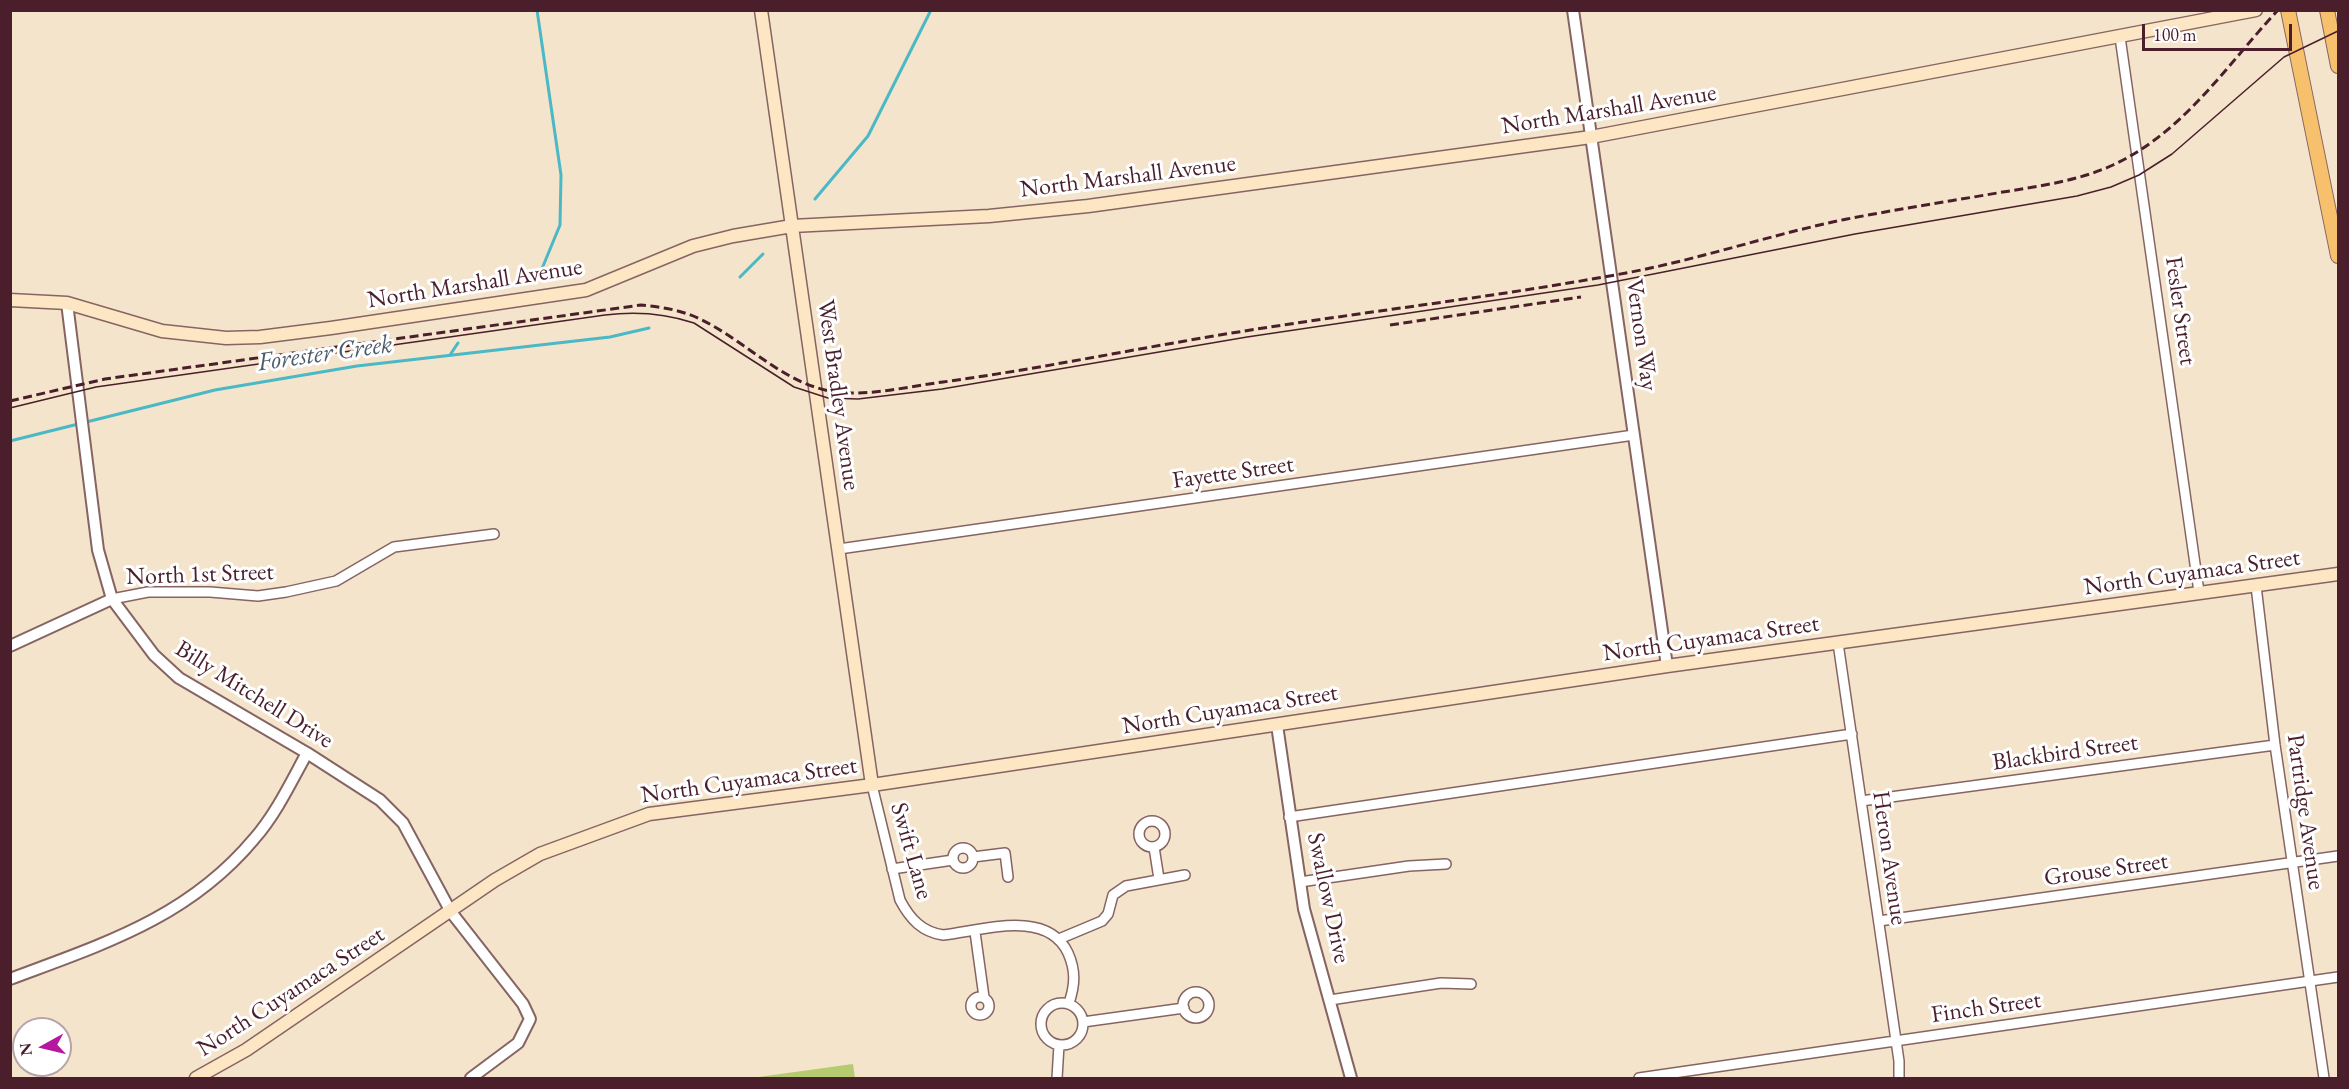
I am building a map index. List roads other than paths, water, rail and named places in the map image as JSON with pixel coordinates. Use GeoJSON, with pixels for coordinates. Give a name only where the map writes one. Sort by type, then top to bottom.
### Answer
{"type":"FeatureCollection","features":[{"type":"Feature","properties":{"kind":"main road","name":"West Bradley Avenue"},"geometry":{"type":"LineString","coordinates":[[761,10],[872,785]]}},
{"type":"Feature","properties":{"kind":"main road","name":"North Marshall Avenue"},"geometry":{"type":"LineString","coordinates":[[10,300],[67,303],[162,332],[226,338],[260,337],[586,290],[693,246],[733,236],[792,226],[989,216],[1088,206],[1591,137],[2256,10]]}},
{"type":"Feature","properties":{"kind":"main road"},"geometry":{"type":"LineString","coordinates":[[2288,10],[2338,256]]}},
{"type":"Feature","properties":{"kind":"main road"},"geometry":{"type":"LineString","coordinates":[[2327,10],[2338,66]]}},
{"type":"Feature","properties":{"kind":"main road","name":"North Cuyamaca Street"},"geometry":{"type":"LineString","coordinates":[[196,1078],[246,1050],[495,880],[540,854],[649,814],[872,785],[1667,666],[2338,574]]}},
{"type":"Feature","properties":{"kind":"street","name":"Vernon Way"},"geometry":{"type":"LineString","coordinates":[[1573,10],[1667,666]]}},
{"type":"Feature","properties":{"kind":"street","name":"Fesler Street"},"geometry":{"type":"LineString","coordinates":[[2120,37],[2139,151],[2199,592]]}},
{"type":"Feature","properties":{"kind":"street","name":"Billy Mitchell Drive"},"geometry":{"type":"LineString","coordinates":[[67,303],[98,550],[112,599],[154,655],[172,672],[380,800],[403,823],[451,912],[523,1004],[530,1019],[518,1043],[471,1078]]}},
{"type":"Feature","properties":{"kind":"street","name":"Fayette Street"},"geometry":{"type":"LineString","coordinates":[[838,549],[1634,435]]}},
{"type":"Feature","properties":{"kind":"street","name":"North 1st Street"},"geometry":{"type":"LineString","coordinates":[[112,599],[148,592],[210,592],[258,596],[286,592],[336,581],[394,547],[494,534]]}},
{"type":"Feature","properties":{"kind":"street","name":"Partridge Avenue"},"geometry":{"type":"LineString","coordinates":[[2256,586],[2275,745],[2324,1078]]}},
{"type":"Feature","properties":{"kind":"street"},"geometry":{"type":"LineString","coordinates":[[10,646],[112,599]]}},
{"type":"Feature","properties":{"kind":"street","name":"Heron Avenue"},"geometry":{"type":"LineString","coordinates":[[1838,643],[1896,1040],[1899,1078]]}},
{"type":"Feature","properties":{"kind":"street","name":"Swallow Drive"},"geometry":{"type":"LineString","coordinates":[[1276,725],[1304,909],[1351,1078]]}},
{"type":"Feature","properties":{"kind":"street"},"geometry":{"type":"LineString","coordinates":[[1290,817],[1852,734]]}},
{"type":"Feature","properties":{"kind":"street","name":"Blackbird Street"},"geometry":{"type":"LineString","coordinates":[[1861,801],[2275,745]]}},
{"type":"Feature","properties":{"kind":"street"},"geometry":{"type":"LineString","coordinates":[[10,979],[129,935],[182,904],[217,877],[254,839],[275,810],[307,753]]}},
{"type":"Feature","properties":{"kind":"street","name":"Swift Lane"},"geometry":{"type":"LineString","coordinates":[[872,785],[900,900],[907,914],[920,926],[932,933],[943,935],[1027,925],[1045,930],[1059,939]]}},
{"type":"Feature","properties":{"kind":"street"},"geometry":{"type":"LineString","coordinates":[[1154,847],[1159,879]]}},
{"type":"Feature","properties":{"kind":"street"},"geometry":{"type":"LineString","coordinates":[[952,860],[956,851],[961,848],[970,852],[973,857]]}},
{"type":"Feature","properties":{"kind":"street"},"geometry":{"type":"LineString","coordinates":[[973,857],[1005,853],[1008,877]]}},
{"type":"Feature","properties":{"kind":"street","name":"Grouse Street"},"geometry":{"type":"LineString","coordinates":[[1879,921],[2338,856]]}},
{"type":"Feature","properties":{"kind":"street"},"geometry":{"type":"LineString","coordinates":[[952,860],[958,867],[964,868],[970,866],[973,857]]}},
{"type":"Feature","properties":{"kind":"street"},"geometry":{"type":"LineString","coordinates":[[892,868],[952,860]]}},
{"type":"Feature","properties":{"kind":"street"},"geometry":{"type":"LineString","coordinates":[[1300,882],[1446,864]]}},
{"type":"Feature","properties":{"kind":"street"},"geometry":{"type":"LineString","coordinates":[[1069,1003],[1075,975],[1072,963],[1059,939],[1102,921],[1108,914],[1113,895],[1126,886],[1185,875]]}},
{"type":"Feature","properties":{"kind":"street"},"geometry":{"type":"LineString","coordinates":[[975,932],[984,998]]}},
{"type":"Feature","properties":{"kind":"street","name":"Finch Street"},"geometry":{"type":"LineString","coordinates":[[1639,1078],[2338,977]]}},
{"type":"Feature","properties":{"kind":"street"},"geometry":{"type":"LineString","coordinates":[[1330,1000],[1441,983],[1471,984]]}},
{"type":"Feature","properties":{"kind":"street"},"geometry":{"type":"LineString","coordinates":[[1062,1002],[1069,1003],[1078,1010],[1083,1022],[1077,1039],[1066,1045],[1059,1045],[1047,1039],[1042,1033],[1041,1019],[1048,1007],[1062,1002]]}},
{"type":"Feature","properties":{"kind":"street"},"geometry":{"type":"LineString","coordinates":[[1083,1022],[1184,1008]]}},
{"type":"Feature","properties":{"kind":"street"},"geometry":{"type":"LineString","coordinates":[[1057,1078],[1059,1045]]}},
{"type":"Feature","properties":{"kind":"waterway"},"geometry":{"type":"LineString","coordinates":[[537,10],[561,175],[560,225],[541,271]]}},
{"type":"Feature","properties":{"kind":"waterway","name":"Forester Creek"},"geometry":{"type":"LineString","coordinates":[[815,199],[868,136],[931,10]]}},
{"type":"Feature","properties":{"kind":"waterway","name":"Forester Creek"},"geometry":{"type":"LineString","coordinates":[[740,277],[763,254]]}},
{"type":"Feature","properties":{"kind":"waterway","name":"Forester Creek"},"geometry":{"type":"LineString","coordinates":[[10,441],[215,390],[357,366],[610,337],[649,328]]}},
{"type":"Feature","properties":{"kind":"waterway"},"geometry":{"type":"LineString","coordinates":[[450,355],[458,343]]}},
{"type":"Feature","properties":{"kind":"tram line"},"geometry":{"type":"LineString","coordinates":[[10,408],[96,387],[628,313],[661,315],[694,323],[794,387],[828,398],[858,399],[942,389],[1247,337],[1598,285],[1855,234],[2077,196],[2111,187],[2139,175],[2172,154],[2284,57],[2338,31]]}},
{"type":"Feature","properties":{"kind":"railway"},"geometry":{"type":"LineString","coordinates":[[10,401],[105,379],[641,305],[671,309],[700,319],[788,375],[807,384],[847,393],[871,392],[1004,373],[1295,323],[1571,283],[1654,267],[1847,219],[2045,185],[2100,171],[2138,151],[2183,116],[2278,10]]}},
{"type":"Feature","properties":{"kind":"railway"},"geometry":{"type":"LineString","coordinates":[[1390,325],[1581,297]]}}]}
